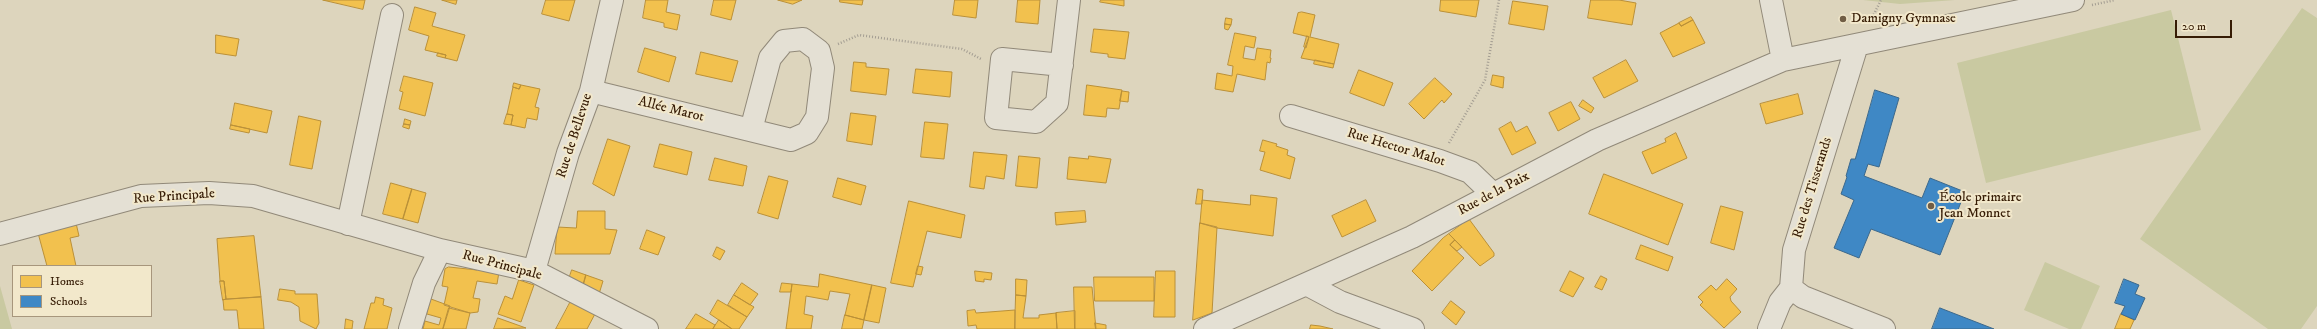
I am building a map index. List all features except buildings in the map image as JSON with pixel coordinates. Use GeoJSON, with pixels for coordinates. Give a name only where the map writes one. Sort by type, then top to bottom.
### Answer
{"type":"FeatureCollection","features":[{"type":"Feature","properties":{"kind":"street","name":"Rue de Bellevue"},"geometry":{"type":"LineString","coordinates":[[534,272],[568,153],[591,91],[612,0]]}},
{"type":"Feature","properties":{"kind":"street"},"geometry":{"type":"LineString","coordinates":[[1062,65],[1002,59],[996,118],[1036,122],[1057,103],[1062,65],[1069,0]]}},
{"type":"Feature","properties":{"kind":"street"},"geometry":{"type":"LineString","coordinates":[[1771,0],[1783,60]]}},
{"type":"Feature","properties":{"kind":"street","name":"Rue de la Paix"},"geometry":{"type":"LineString","coordinates":[[1205,329],[1308,285],[1412,237],[1598,140],[1783,60],[2073,0]]}},
{"type":"Feature","properties":{"kind":"street"},"geometry":{"type":"LineString","coordinates":[[348,224],[392,15]]}},
{"type":"Feature","properties":{"kind":"street"},"geometry":{"type":"LineString","coordinates":[[751,130],[770,58],[784,40],[804,39],[819,51]]}},
{"type":"Feature","properties":{"kind":"street","name":"Rue des Tisserands"},"geometry":{"type":"LineString","coordinates":[[1791,288],[1794,250],[1857,45]]}},
{"type":"Feature","properties":{"kind":"street","name":"Allée Marot"},"geometry":{"type":"LineString","coordinates":[[591,91],[791,140],[807,133],[817,117],[823,68],[819,51]]}},
{"type":"Feature","properties":{"kind":"street","name":"Rue Hector Malot"},"geometry":{"type":"LineString","coordinates":[[1291,116],[1440,161],[1470,172],[1493,194]]}},
{"type":"Feature","properties":{"kind":"street","name":"Rue Principale"},"geometry":{"type":"LineString","coordinates":[[0,234],[141,196],[209,193],[253,196],[440,250],[534,272],[647,329]]}},
{"type":"Feature","properties":{"kind":"street"},"geometry":{"type":"LineString","coordinates":[[410,329],[424,283],[440,250]]}},
{"type":"Feature","properties":{"kind":"street"},"geometry":{"type":"LineString","coordinates":[[1308,285],[1340,302],[1413,329]]}},
{"type":"Feature","properties":{"kind":"street"},"geometry":{"type":"LineString","coordinates":[[1769,329],[1780,302],[1791,288],[1803,297],[1884,329]]}},
{"type":"Feature","properties":{"kind":"path"},"geometry":{"type":"LineString","coordinates":[[1440,161],[1485,80],[1499,0]]}},
{"type":"Feature","properties":{"kind":"path"},"geometry":{"type":"LineString","coordinates":[[819,51],[859,35],[962,49],[1002,69]]}},
{"type":"Feature","properties":{"kind":"green space"},"geometry":{"type":"Polygon","coordinates":[[[1863,0],[1955,0],[1900,4],[1863,0]]]}},
{"type":"Feature","properties":{"kind":"green space"},"geometry":{"type":"Polygon","coordinates":[[[2302,8],[2317,18],[2317,306],[2301,329],[2268,329],[2140,239],[2302,8]]]}},
{"type":"Feature","properties":{"kind":"green space"},"geometry":{"type":"Polygon","coordinates":[[[2171,10],[2201,130],[1986,183],[1957,63],[2171,10]]]}},
{"type":"Feature","properties":{"kind":"green space"},"geometry":{"type":"Polygon","coordinates":[[[2045,262],[2100,286],[2081,329],[2069,329],[2024,310],[2045,262]]]}},
{"type":"Feature","properties":{"kind":"green space"},"geometry":{"type":"Polygon","coordinates":[[[0,286],[12,329],[0,329],[0,286]]]}},
{"type":"Feature","properties":{"kind":"place","name":"Damigny Gymnase"},"geometry":{"type":"Point","coordinates":[1843,19]}},
{"type":"Feature","properties":{"kind":"place","name":"École primaire Jean Monnet"},"geometry":{"type":"Point","coordinates":[1931,206]}}]}
